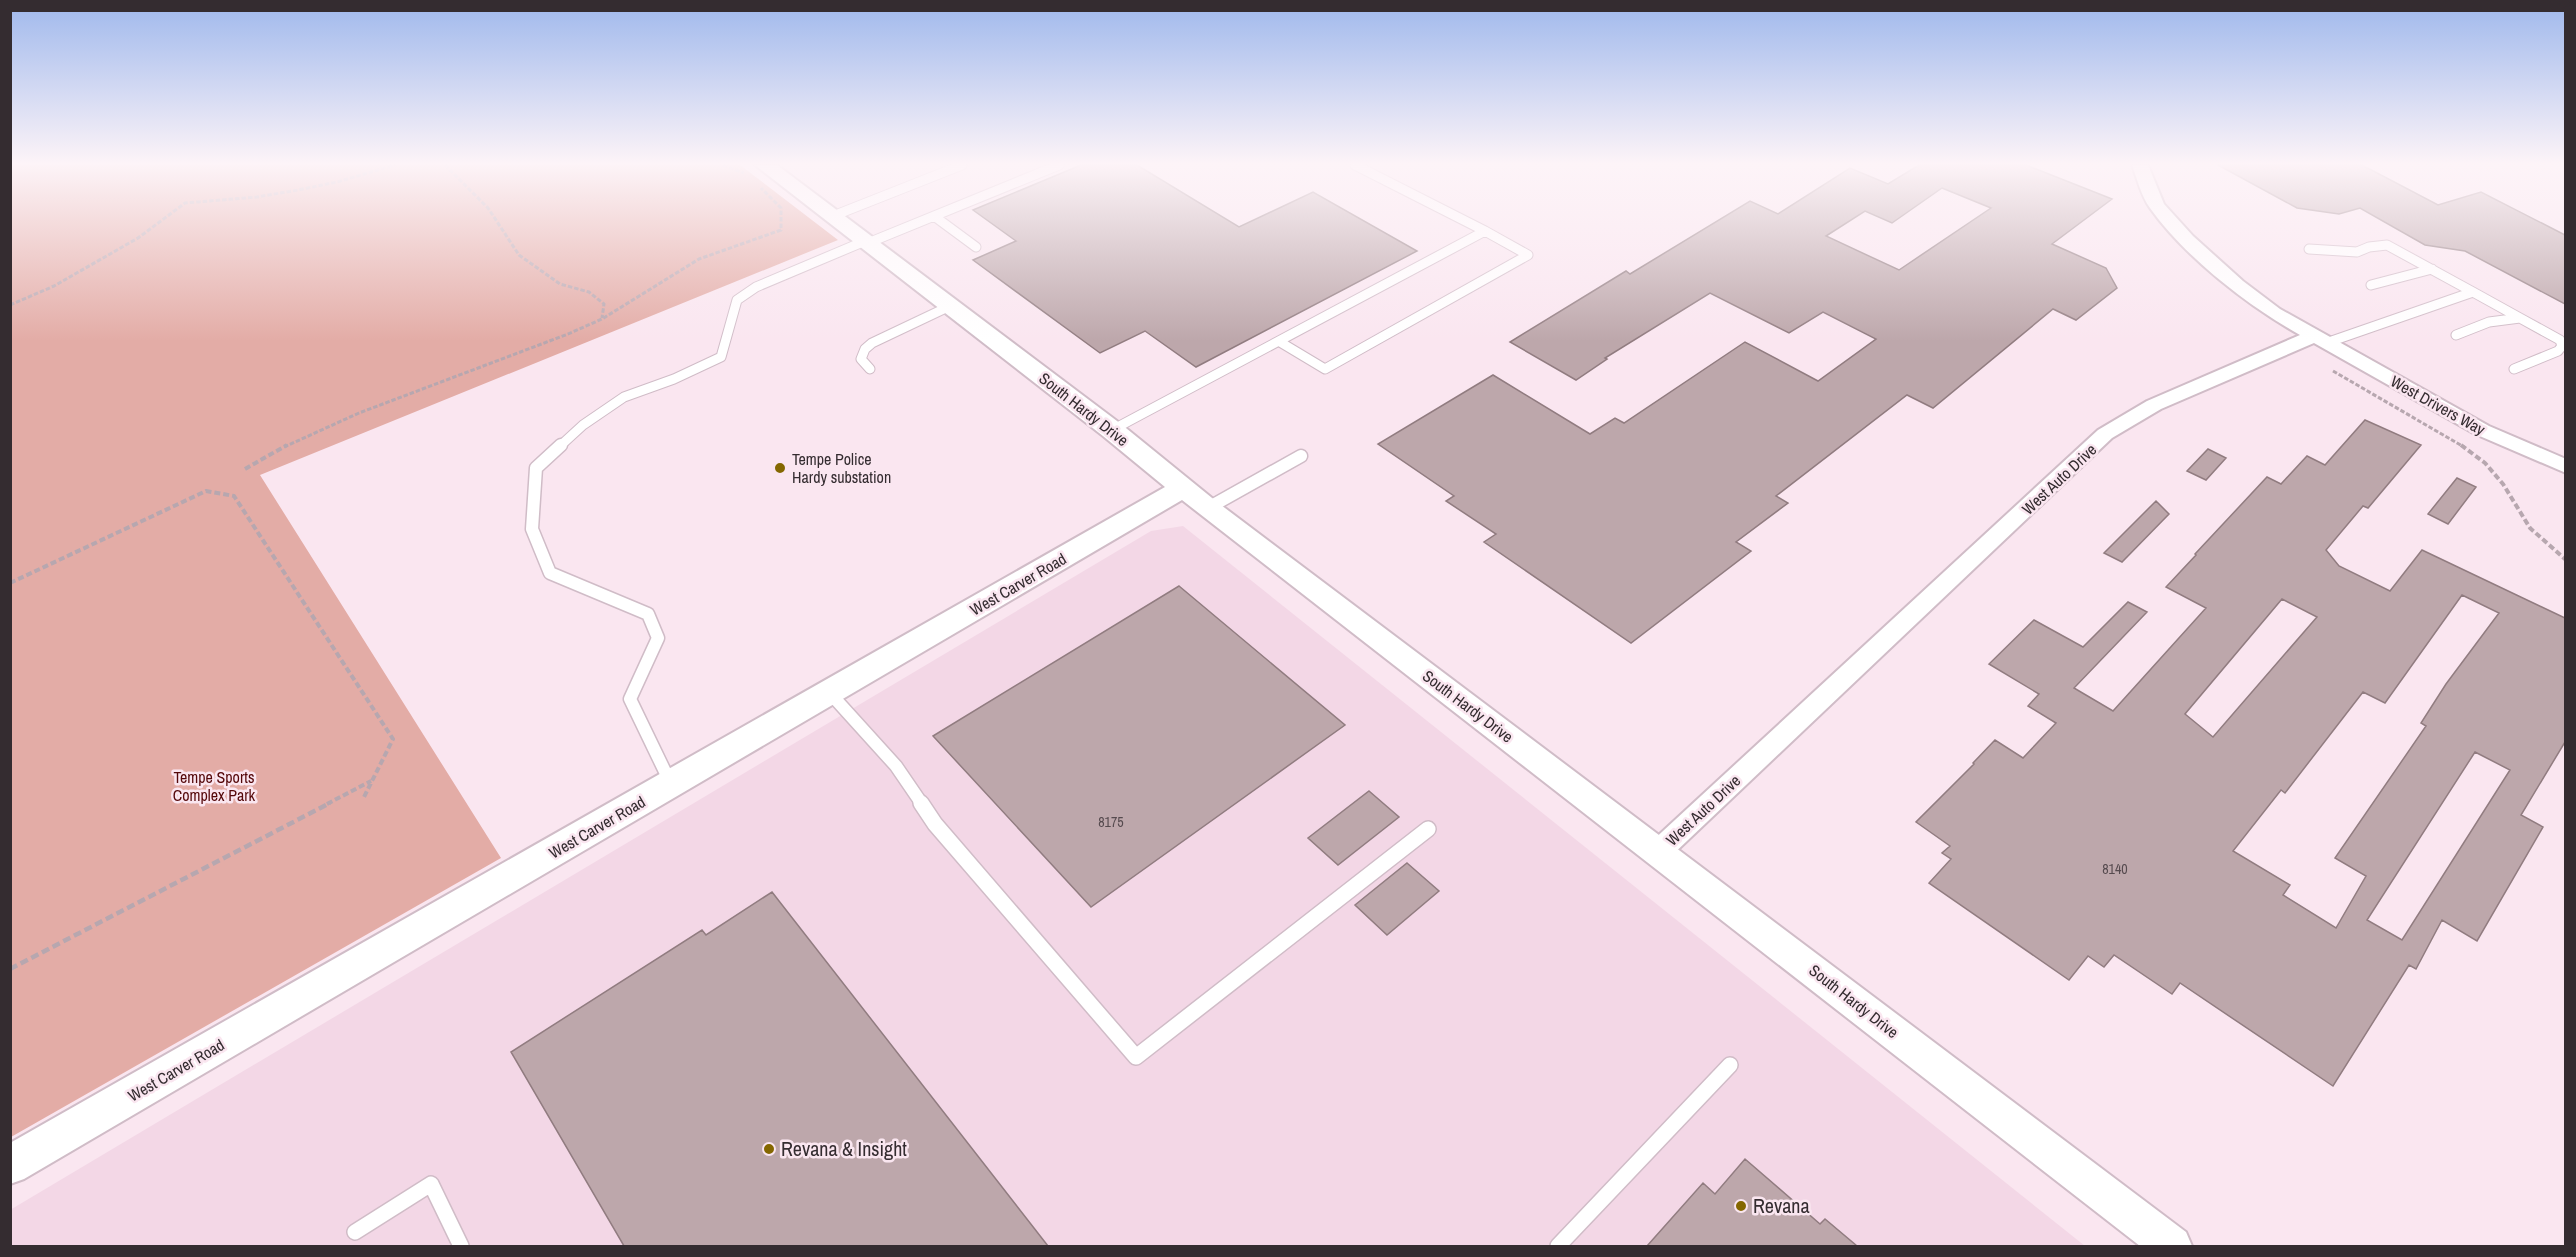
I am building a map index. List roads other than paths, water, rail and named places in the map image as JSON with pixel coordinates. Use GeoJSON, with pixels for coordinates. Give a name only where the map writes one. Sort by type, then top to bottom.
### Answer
{"type":"FeatureCollection","features":[{"type":"Feature","properties":{"kind":"street","name":"South Hardy Drive"},"geometry":{"type":"LineString","coordinates":[[842,224],[1112,430],[1195,498],[2172,1246]]}},
{"type":"Feature","properties":{"kind":"street"},"geometry":{"type":"LineString","coordinates":[[2173,224],[2187,240],[2237,285],[2274,313],[2320,340]]}},
{"type":"Feature","properties":{"kind":"street","name":"West Drivers Way"},"geometry":{"type":"LineString","coordinates":[[2320,340],[2482,430],[2565,467]]}},
{"type":"Feature","properties":{"kind":"street","name":"West Auto Drive"},"geometry":{"type":"LineString","coordinates":[[1659,852],[2105,434],[2154,405],[2320,340]]}},
{"type":"Feature","properties":{"kind":"street","name":"West Carver Road"},"geometry":{"type":"LineString","coordinates":[[10,1165],[829,693],[1195,498]]}},
{"type":"Feature","properties":{"kind":"lane"},"geometry":{"type":"LineString","coordinates":[[671,784],[630,699],[657,638],[648,614],[550,573],[532,530],[536,468],[582,425],[624,398],[674,379],[721,357],[737,300],[756,287],[913,224]]}},
{"type":"Feature","properties":{"kind":"lane"},"geometry":{"type":"LineString","coordinates":[[944,224],[976,247]]}},
{"type":"Feature","properties":{"kind":"lane"},"geometry":{"type":"LineString","coordinates":[[1280,342],[1325,369],[1528,255],[1471,224]]}},
{"type":"Feature","properties":{"kind":"lane"},"geometry":{"type":"LineString","coordinates":[[1112,430],[1485,231]]}},
{"type":"Feature","properties":{"kind":"lane"},"geometry":{"type":"LineString","coordinates":[[2309,249],[2357,252],[2369,247],[2387,245],[2560,340],[2562,346],[2558,351],[2514,369]]}},
{"type":"Feature","properties":{"kind":"lane"},"geometry":{"type":"LineString","coordinates":[[2371,285],[2432,269]]}},
{"type":"Feature","properties":{"kind":"lane"},"geometry":{"type":"LineString","coordinates":[[2320,340],[2473,292]]}},
{"type":"Feature","properties":{"kind":"lane"},"geometry":{"type":"LineString","coordinates":[[870,369],[861,359],[865,349],[872,343],[950,306]]}},
{"type":"Feature","properties":{"kind":"lane"},"geometry":{"type":"LineString","coordinates":[[2456,335],[2489,322],[2520,318]]}},
{"type":"Feature","properties":{"kind":"lane"},"geometry":{"type":"LineString","coordinates":[[1195,498],[1301,456]]}},
{"type":"Feature","properties":{"kind":"lane"},"geometry":{"type":"LineString","coordinates":[[829,693],[896,766],[935,824],[1136,1057],[1428,829]]}},
{"type":"Feature","properties":{"kind":"lane"},"geometry":{"type":"LineString","coordinates":[[1558,1246],[1730,1065]]}},
{"type":"Feature","properties":{"kind":"lane"},"geometry":{"type":"LineString","coordinates":[[355,1232],[430,1184],[460,1246]]}},
{"type":"Feature","properties":{"kind":"place","name":"Tempe Police Hardy substation"},"geometry":{"type":"Point","coordinates":[780,468]}},
{"type":"Feature","properties":{"kind":"place","name":"Revana & Insight"},"geometry":{"type":"Point","coordinates":[769,1149]}},
{"type":"Feature","properties":{"kind":"place","name":"Revana"},"geometry":{"type":"Point","coordinates":[1741,1206]}},
{"type":"Feature","properties":{"kind":"park label","name":"Tempe Sports Complex Park"},"geometry":{"type":"Point","coordinates":[214,786]}}]}
